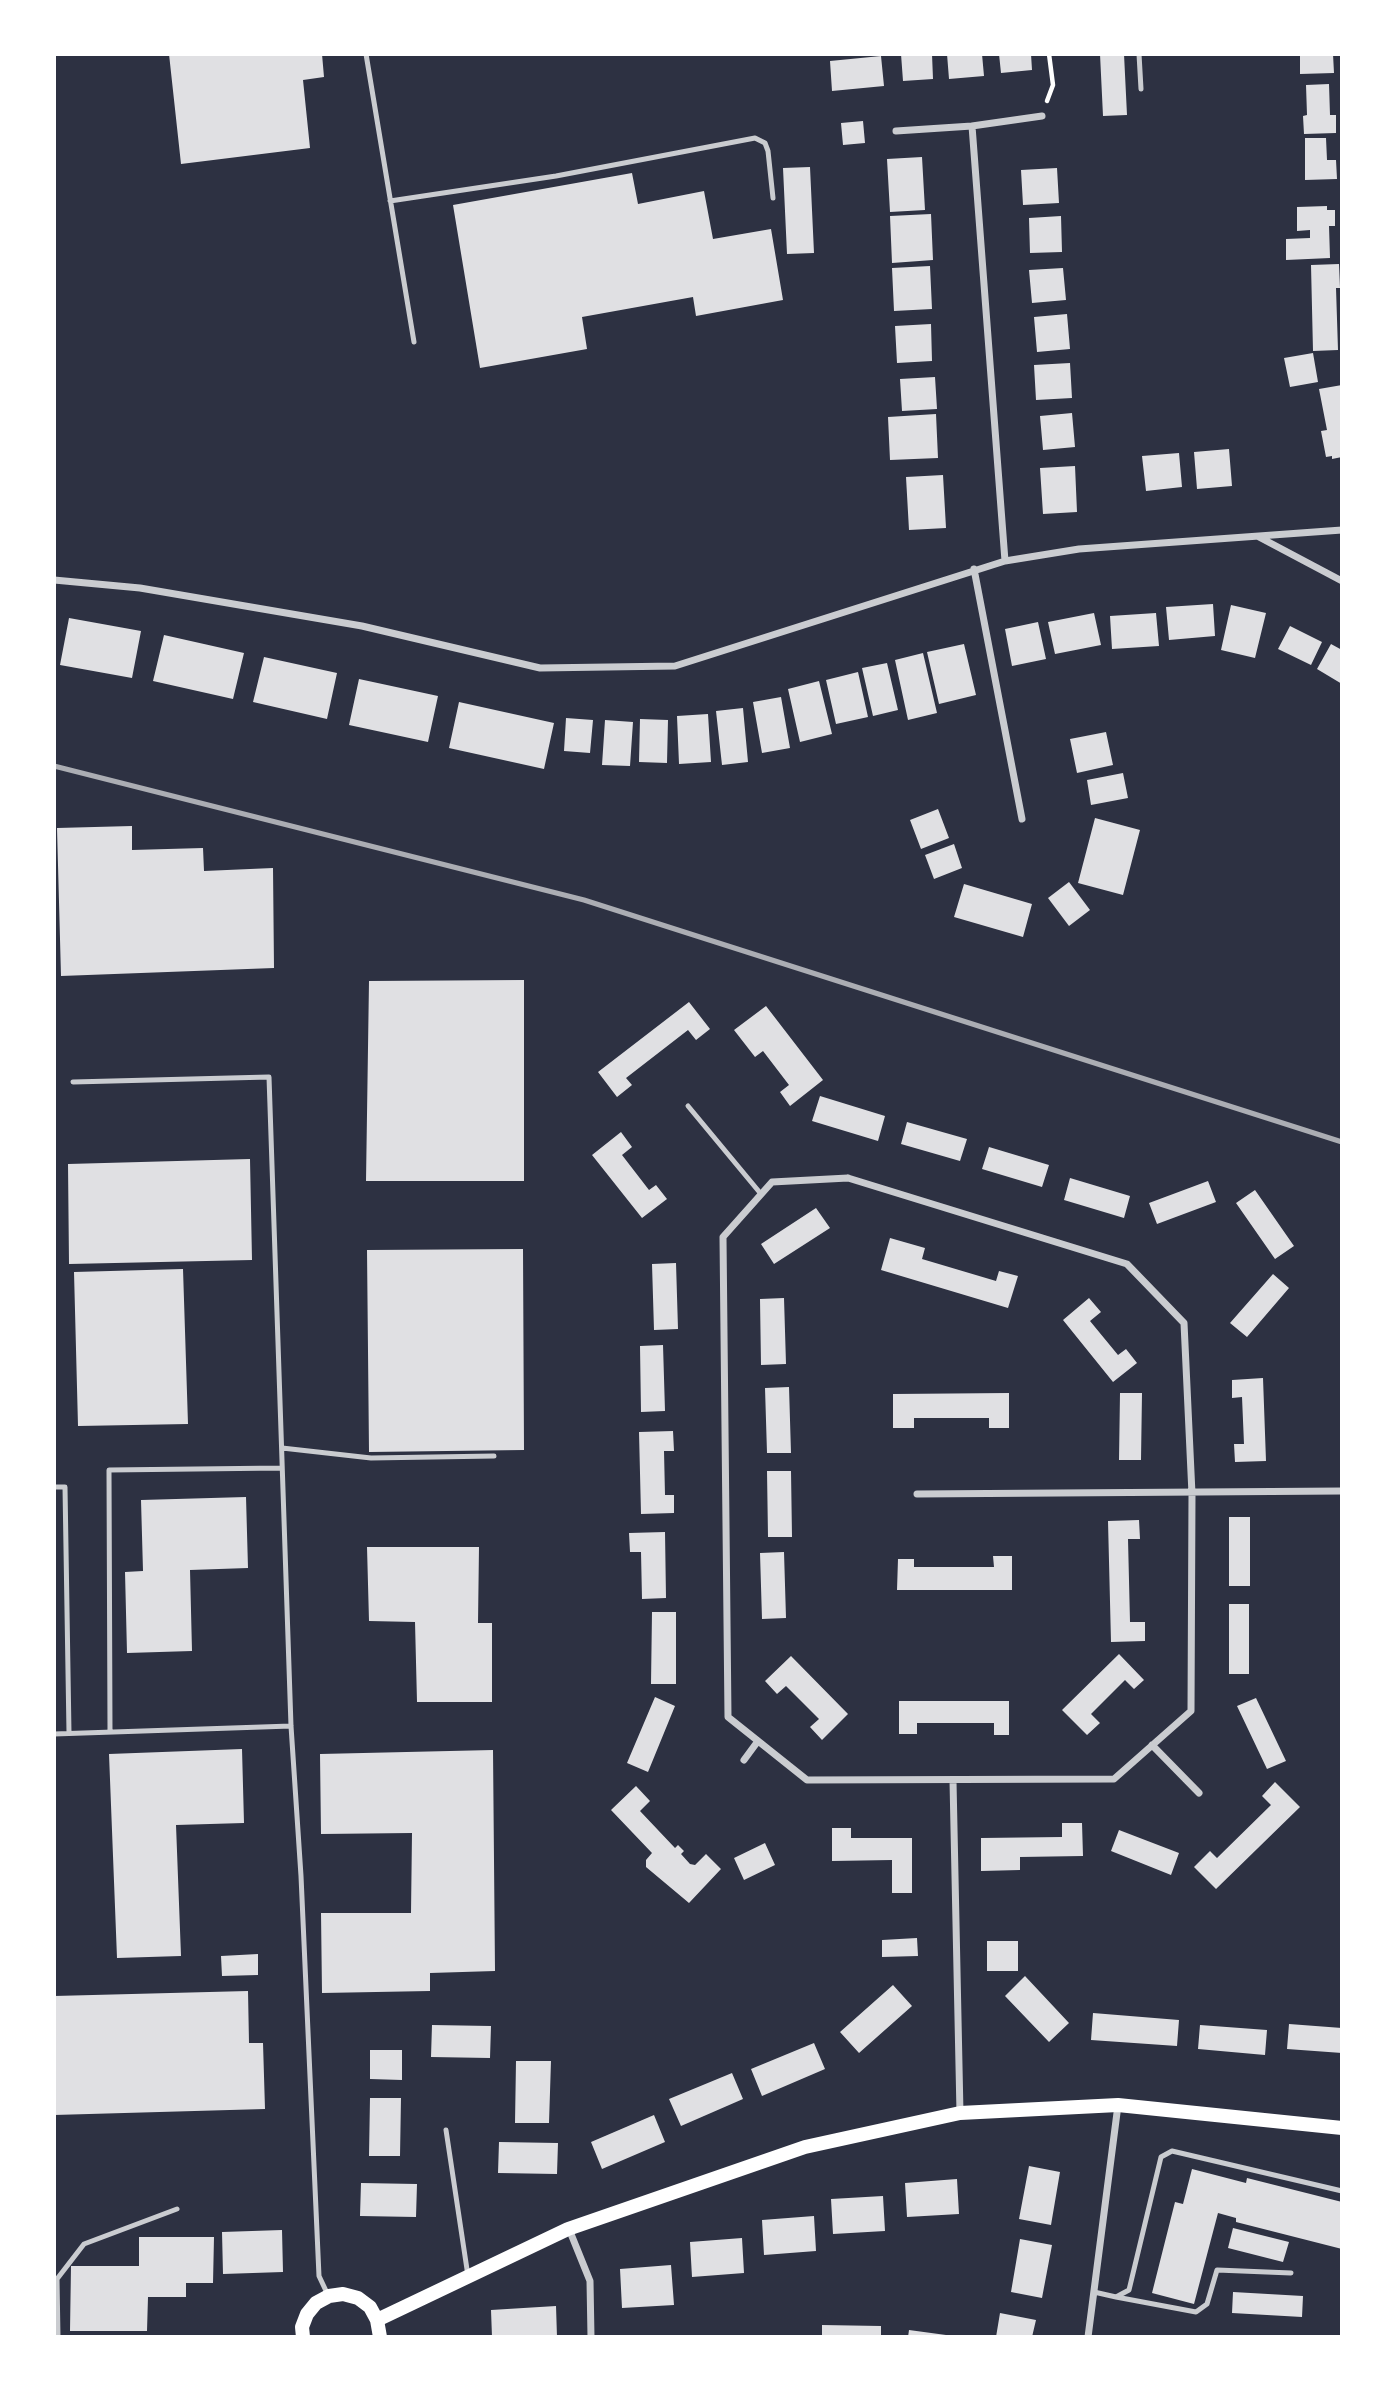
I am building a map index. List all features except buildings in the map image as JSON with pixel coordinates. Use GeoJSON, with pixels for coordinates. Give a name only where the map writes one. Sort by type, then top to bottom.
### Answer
{"type":"FeatureCollection","features":[{"type":"Feature","properties":{"kind":"main road"},"geometry":{"type":"LineString","coordinates":[[377,2320],[568,2229],[805,2147],[960,2113],[1118,2105],[1342,2127]]}},
{"type":"Feature","properties":{"kind":"main road"},"geometry":{"type":"LineString","coordinates":[[303,2337],[302,2327],[307,2314],[316,2303],[329,2296],[343,2294],[358,2298],[370,2307],[377,2320],[380,2337]]}},
{"type":"Feature","properties":{"kind":"street"},"geometry":{"type":"LineString","coordinates":[[896,131],[972,126],[1042,117]]}},
{"type":"Feature","properties":{"kind":"street"},"geometry":{"type":"LineString","coordinates":[[972,126],[1005,561]]}},
{"type":"Feature","properties":{"kind":"street"},"geometry":{"type":"LineString","coordinates":[[54,580],[140,588],[362,626],[540,668],[675,666],[1005,561],[1079,549],[1342,530]]}},
{"type":"Feature","properties":{"kind":"street"},"geometry":{"type":"LineString","coordinates":[[1258,537],[1342,581]]}},
{"type":"Feature","properties":{"kind":"street"},"geometry":{"type":"LineString","coordinates":[[974,569],[1021,819]]}},
{"type":"Feature","properties":{"kind":"street"},"geometry":{"type":"LineString","coordinates":[[848,1178],[1127,1264],[1184,1323],[1192,1494],[1191,1711],[1114,1779],[807,1780],[728,1717],[723,1237],[761,1194],[772,1182],[848,1178]]}},
{"type":"Feature","properties":{"kind":"street"},"geometry":{"type":"LineString","coordinates":[[917,1494],[1342,1491]]}},
{"type":"Feature","properties":{"kind":"street"},"geometry":{"type":"LineString","coordinates":[[744,1760],[758,1741]]}},
{"type":"Feature","properties":{"kind":"street"},"geometry":{"type":"LineString","coordinates":[[1152,1745],[1199,1793]]}},
{"type":"Feature","properties":{"kind":"street"},"geometry":{"type":"LineString","coordinates":[[953,1781],[960,2113]]}},
{"type":"Feature","properties":{"kind":"street"},"geometry":{"type":"LineString","coordinates":[[1088,2337],[1118,2105]]}},
{"type":"Feature","properties":{"kind":"street"},"geometry":{"type":"LineString","coordinates":[[568,2229],[590,2281],[591,2337]]}},
{"type":"Feature","properties":{"kind":"lane"},"geometry":{"type":"LineString","coordinates":[[366,54],[414,342]]}},
{"type":"Feature","properties":{"kind":"lane"},"geometry":{"type":"LineString","coordinates":[[1139,54],[1141,89]]}},
{"type":"Feature","properties":{"kind":"lane"},"geometry":{"type":"LineString","coordinates":[[390,201],[556,176],[755,138],[765,143],[768,151],[773,198]]}},
{"type":"Feature","properties":{"kind":"lane"},"geometry":{"type":"LineString","coordinates":[[73,1082],[269,1077],[291,1726],[301,1876],[319,2276],[329,2296]]}},
{"type":"Feature","properties":{"kind":"lane"},"geometry":{"type":"LineString","coordinates":[[688,1106],[761,1194]]}},
{"type":"Feature","properties":{"kind":"lane"},"geometry":{"type":"LineString","coordinates":[[282,1448],[371,1458],[494,1456]]}},
{"type":"Feature","properties":{"kind":"lane"},"geometry":{"type":"LineString","coordinates":[[110,1731],[109,1470],[282,1468]]}},
{"type":"Feature","properties":{"kind":"lane"},"geometry":{"type":"LineString","coordinates":[[54,1487],[65,1487],[69,1733]]}},
{"type":"Feature","properties":{"kind":"lane"},"geometry":{"type":"LineString","coordinates":[[54,1734],[291,1726]]}},
{"type":"Feature","properties":{"kind":"lane"},"geometry":{"type":"LineString","coordinates":[[446,2130],[468,2276]]}},
{"type":"Feature","properties":{"kind":"lane"},"geometry":{"type":"LineString","coordinates":[[1116,2297],[1129,2290],[1161,2157],[1172,2151],[1342,2191]]}},
{"type":"Feature","properties":{"kind":"lane"},"geometry":{"type":"LineString","coordinates":[[58,2337],[57,2279],[84,2244],[177,2209]]}},
{"type":"Feature","properties":{"kind":"lane"},"geometry":{"type":"LineString","coordinates":[[1094,2292],[1196,2312],[1207,2304],[1217,2270],[1291,2273]]}},
{"type":"Feature","properties":{"kind":"path"},"geometry":{"type":"LineString","coordinates":[[1042,117],[1053,85],[1049,54]]}},
{"type":"Feature","properties":{"kind":"railway"},"geometry":{"type":"LineString","coordinates":[[54,766],[584,900],[1342,1142]]}}]}
